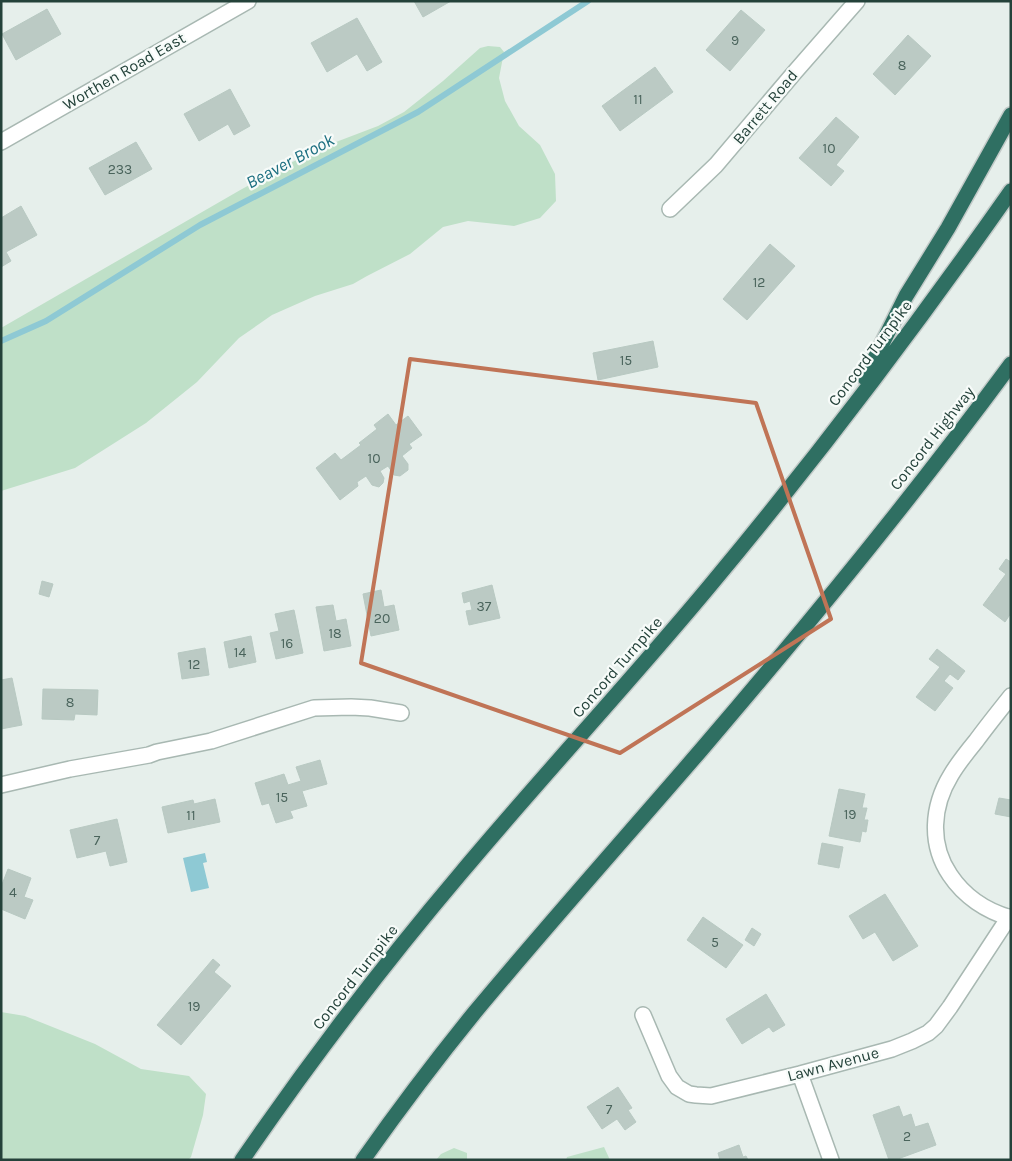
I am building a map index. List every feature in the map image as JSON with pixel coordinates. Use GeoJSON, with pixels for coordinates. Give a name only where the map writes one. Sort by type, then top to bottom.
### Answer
{"type":"FeatureCollection","features":[{"type":"Feature","properties":{"kind":"highway"},"geometry":{"type":"LineString","coordinates":[[850,410],[906,296],[948,228],[1011,115]]}},
{"type":"Feature","properties":{"kind":"highway","name":"Concord Turnpike"},"geometry":{"type":"LineString","coordinates":[[242,1160],[322,1048],[411,933],[510,815],[614,698],[713,581],[850,410],[1011,191]]}},
{"type":"Feature","properties":{"kind":"highway"},"geometry":{"type":"LineString","coordinates":[[994,387],[1011,364]]}},
{"type":"Feature","properties":{"kind":"highway"},"geometry":{"type":"LineString","coordinates":[[994,387],[1011,371]]}},
{"type":"Feature","properties":{"kind":"highway","name":"Concord Highway"},"geometry":{"type":"LineString","coordinates":[[363,1160],[428,1072],[476,1012],[832,594],[994,387]]}},
{"type":"Feature","properties":{"kind":"street","name":"Worthen Road East"},"geometry":{"type":"LineString","coordinates":[[1,142],[248,1]]}},
{"type":"Feature","properties":{"kind":"street","name":"Barrett Road"},"geometry":{"type":"LineString","coordinates":[[670,209],[716,165],[857,1]]}},
{"type":"Feature","properties":{"kind":"street"},"geometry":{"type":"LineString","coordinates":[[1010,917],[984,907],[958,886],[943,865],[937,849],[935,833],[939,800],[950,776],[1011,696]]}},
{"type":"Feature","properties":{"kind":"street"},"geometry":{"type":"LineString","coordinates":[[1,785],[70,769],[149,755],[211,741],[314,708],[370,708],[401,713]]}},
{"type":"Feature","properties":{"kind":"street","name":"Lawn Avenue"},"geometry":{"type":"LineString","coordinates":[[643,1015],[673,1082],[689,1094],[711,1096],[800,1074],[892,1049],[928,1032],[936,1026],[950,1007],[1010,917]]}},
{"type":"Feature","properties":{"kind":"street"},"geometry":{"type":"LineString","coordinates":[[800,1074],[831,1160]]}},
{"type":"Feature","properties":{"kind":"highlighted area"},"geometry":{"type":"Polygon","coordinates":[[[410,359],[756,403],[831,619],[620,753],[361,663],[410,359]]]}},
{"type":"Feature","properties":{"kind":"green space"},"geometry":{"type":"Polygon","coordinates":[[[488,46],[500,47],[504,52],[499,78],[505,101],[519,126],[540,145],[555,174],[556,201],[540,218],[514,226],[468,221],[443,227],[410,254],[353,284],[315,296],[272,315],[239,338],[197,382],[146,423],[75,468],[1,491],[1,328],[242,189],[315,150],[378,126],[404,112],[480,48],[488,46]]]}},
{"type":"Feature","properties":{"kind":"green space"},"geometry":{"type":"Polygon","coordinates":[[[1,1012],[25,1016],[95,1044],[141,1069],[189,1076],[206,1094],[203,1115],[191,1157],[188,1160],[1,1160],[1,1012]]]}},
{"type":"Feature","properties":{"kind":"green space"},"geometry":{"type":"Polygon","coordinates":[[[604,1147],[610,1160],[566,1160],[567,1157],[604,1147]]]}},
{"type":"Feature","properties":{"kind":"green space"},"geometry":{"type":"Polygon","coordinates":[[[454,1148],[467,1153],[467,1160],[436,1160],[441,1154],[454,1148]]]}},
{"type":"Feature","properties":{"kind":"water"},"geometry":{"type":"Polygon","coordinates":[[[205,853],[207,862],[203,863],[209,888],[191,892],[183,858],[205,853]]]}},
{"type":"Feature","properties":{"kind":"building"},"geometry":{"type":"Polygon","coordinates":[[[414,1],[451,1],[423,17],[414,1]]]}},
{"type":"Feature","properties":{"kind":"building"},"geometry":{"type":"Polygon","coordinates":[[[47,9],[61,34],[16,60],[2,34],[47,9]]]}},
{"type":"Feature","properties":{"kind":"building"},"geometry":{"type":"Polygon","coordinates":[[[741,10],[765,30],[730,71],[706,50],[741,10]]]}},
{"type":"Feature","properties":{"kind":"building"},"geometry":{"type":"Polygon","coordinates":[[[357,18],[382,62],[367,71],[357,54],[327,72],[311,43],[357,18]]]}},
{"type":"Feature","properties":{"kind":"building"},"geometry":{"type":"Polygon","coordinates":[[[908,35],[931,56],[895,95],[873,74],[908,35]]]}},
{"type":"Feature","properties":{"kind":"building"},"geometry":{"type":"Polygon","coordinates":[[[655,67],[673,92],[620,131],[602,106],[655,67]]]}},
{"type":"Feature","properties":{"kind":"building"},"geometry":{"type":"Polygon","coordinates":[[[230,89],[250,126],[234,135],[228,124],[199,141],[184,114],[230,89]]]}},
{"type":"Feature","properties":{"kind":"building"},"geometry":{"type":"Polygon","coordinates":[[[836,117],[859,137],[836,165],[844,171],[831,186],[799,158],[836,117]]]}},
{"type":"Feature","properties":{"kind":"building"},"geometry":{"type":"Polygon","coordinates":[[[136,142],[152,169],[105,195],[89,168],[136,142]]]}},
{"type":"Feature","properties":{"kind":"building"},"geometry":{"type":"Polygon","coordinates":[[[21,206],[37,235],[6,252],[11,261],[1,267],[1,218],[21,206]]]}},
{"type":"Feature","properties":{"kind":"building"},"geometry":{"type":"Polygon","coordinates":[[[770,244],[795,266],[747,320],[723,299],[770,244]]]}},
{"type":"Feature","properties":{"kind":"building"},"geometry":{"type":"Polygon","coordinates":[[[653,341],[658,367],[598,380],[593,353],[653,341]]]}},
{"type":"Feature","properties":{"kind":"building"},"geometry":{"type":"Polygon","coordinates":[[[388,414],[396,425],[408,416],[422,435],[409,444],[412,448],[402,456],[408,464],[408,470],[400,476],[394,475],[388,466],[380,471],[384,478],[383,483],[379,487],[372,485],[366,476],[357,482],[358,486],[340,500],[316,468],[335,453],[341,460],[361,445],[359,443],[377,429],[374,425],[388,414]]]}},
{"type":"Feature","properties":{"kind":"building"},"geometry":{"type":"Polygon","coordinates":[[[1006,559],[1011,562],[1011,613],[1005,622],[983,605],[1006,574],[999,569],[1006,559]]]}},
{"type":"Feature","properties":{"kind":"building"},"geometry":{"type":"Polygon","coordinates":[[[42,581],[53,584],[49,597],[39,594],[42,581]]]}},
{"type":"Feature","properties":{"kind":"building"},"geometry":{"type":"Polygon","coordinates":[[[492,585],[500,618],[469,625],[466,611],[472,610],[470,601],[464,603],[462,593],[492,585]]]}},
{"type":"Feature","properties":{"kind":"building"},"geometry":{"type":"Polygon","coordinates":[[[381,590],[384,607],[394,605],[399,630],[371,636],[363,594],[381,590]]]}},
{"type":"Feature","properties":{"kind":"building"},"geometry":{"type":"Polygon","coordinates":[[[333,605],[336,621],[346,619],[351,646],[324,651],[316,607],[333,605]]]}},
{"type":"Feature","properties":{"kind":"building"},"geometry":{"type":"Polygon","coordinates":[[[294,610],[303,653],[276,659],[270,633],[279,631],[275,614],[294,610]]]}},
{"type":"Feature","properties":{"kind":"building"},"geometry":{"type":"Polygon","coordinates":[[[251,636],[256,662],[229,668],[224,642],[251,636]]]}},
{"type":"Feature","properties":{"kind":"building"},"geometry":{"type":"Polygon","coordinates":[[[205,648],[209,675],[182,679],[178,653],[205,648]]]}},
{"type":"Feature","properties":{"kind":"building"},"geometry":{"type":"Polygon","coordinates":[[[937,649],[965,671],[958,680],[950,674],[944,681],[953,688],[935,711],[916,697],[940,667],[929,659],[937,649]]]}},
{"type":"Feature","properties":{"kind":"building"},"geometry":{"type":"Polygon","coordinates":[[[12,678],[22,725],[1,729],[1,680],[12,678]]]}},
{"type":"Feature","properties":{"kind":"building"},"geometry":{"type":"Polygon","coordinates":[[[43,689],[98,690],[97,715],[75,714],[74,720],[42,719],[43,689]]]}},
{"type":"Feature","properties":{"kind":"building"},"geometry":{"type":"Polygon","coordinates":[[[320,760],[327,784],[302,791],[307,806],[290,811],[293,818],[276,823],[269,803],[262,805],[255,783],[284,774],[288,785],[301,781],[296,767],[320,760]]]}},
{"type":"Feature","properties":{"kind":"building"},"geometry":{"type":"Polygon","coordinates":[[[839,789],[865,794],[862,808],[867,808],[864,820],[868,820],[866,832],[862,831],[860,842],[829,836],[839,789]]]}},
{"type":"Feature","properties":{"kind":"building"},"geometry":{"type":"Polygon","coordinates":[[[999,798],[1011,800],[1011,817],[995,814],[999,798]]]}},
{"type":"Feature","properties":{"kind":"building"},"geometry":{"type":"Polygon","coordinates":[[[215,799],[220,822],[168,833],[162,807],[193,800],[194,804],[215,799]]]}},
{"type":"Feature","properties":{"kind":"building"},"geometry":{"type":"Polygon","coordinates":[[[117,819],[127,862],[110,866],[106,851],[77,858],[70,830],[117,819]]]}},
{"type":"Feature","properties":{"kind":"building"},"geometry":{"type":"Polygon","coordinates":[[[822,843],[843,847],[839,868],[818,864],[822,843]]]}},
{"type":"Feature","properties":{"kind":"building"},"geometry":{"type":"Polygon","coordinates":[[[8,869],[31,878],[24,897],[33,900],[25,919],[1,909],[1,887],[8,869]]]}},
{"type":"Feature","properties":{"kind":"building"},"geometry":{"type":"Polygon","coordinates":[[[885,894],[918,946],[893,961],[875,932],[863,939],[849,916],[885,894]]]}},
{"type":"Feature","properties":{"kind":"building"},"geometry":{"type":"Polygon","coordinates":[[[703,917],[743,945],[726,968],[687,940],[703,917]]]}},
{"type":"Feature","properties":{"kind":"building"},"geometry":{"type":"Polygon","coordinates":[[[752,928],[761,934],[754,946],[745,940],[752,928]]]}},
{"type":"Feature","properties":{"kind":"building"},"geometry":{"type":"Polygon","coordinates":[[[213,959],[220,965],[214,972],[231,986],[181,1045],[157,1025],[213,959]]]}},
{"type":"Feature","properties":{"kind":"building"},"geometry":{"type":"Polygon","coordinates":[[[766,994],[785,1025],[773,1032],[769,1027],[742,1044],[726,1019],[766,994]]]}},
{"type":"Feature","properties":{"kind":"building"},"geometry":{"type":"Polygon","coordinates":[[[618,1087],[632,1108],[628,1110],[636,1122],[625,1130],[617,1119],[602,1129],[587,1107],[618,1087]]]}},
{"type":"Feature","properties":{"kind":"building"},"geometry":{"type":"Polygon","coordinates":[[[899,1106],[903,1117],[911,1114],[915,1127],[928,1123],[936,1145],[895,1160],[889,1160],[873,1115],[899,1106]]]}},
{"type":"Feature","properties":{"kind":"building"},"geometry":{"type":"Polygon","coordinates":[[[739,1145],[743,1157],[746,1156],[748,1160],[720,1160],[718,1153],[739,1145]]]}},
{"type":"Feature","properties":{"kind":"waterway","name":"Beaver Brook"},"geometry":{"type":"LineString","coordinates":[[1,341],[46,321],[200,225],[418,112],[588,1]]}}]}
